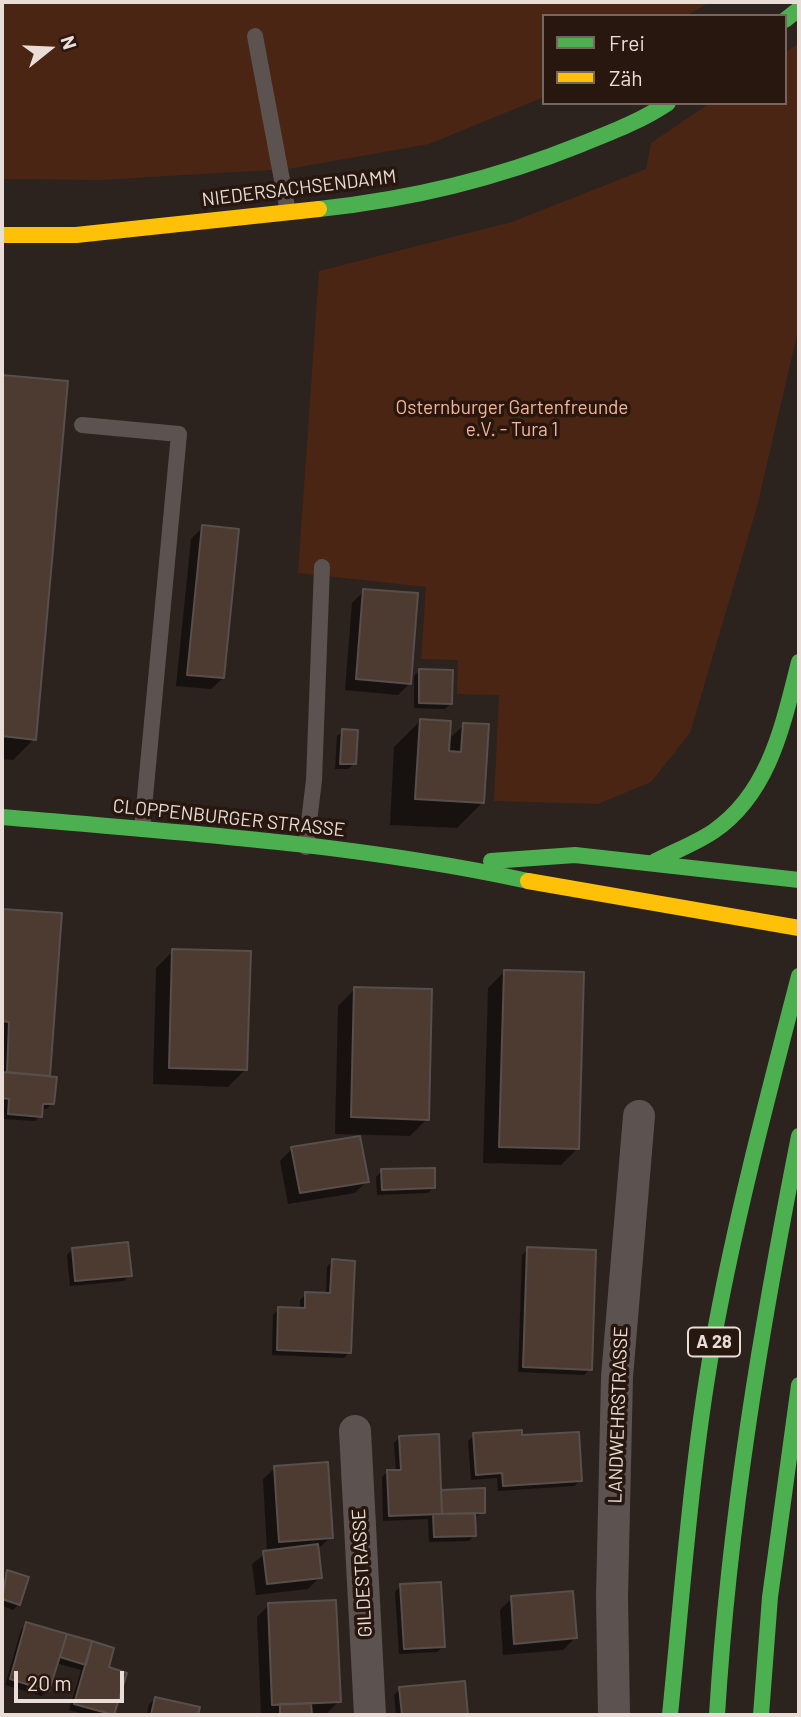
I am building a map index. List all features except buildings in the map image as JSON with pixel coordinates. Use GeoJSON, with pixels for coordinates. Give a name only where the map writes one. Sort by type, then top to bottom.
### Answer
{"type":"FeatureCollection","features":[{"type":"Feature","properties":{"kind":"main road","name":"NIEDERSACHSENDAMM"},"geometry":{"type":"LineString","coordinates":[[2,235],[75,235],[384,202],[514,171],[644,119],[665,105]]}},
{"type":"Feature","properties":{"kind":"main road"},"geometry":{"type":"LineString","coordinates":[[652,863],[714,831],[740,810],[755,791],[769,765],[799,662]]}},
{"type":"Feature","properties":{"kind":"main road","name":"CLOPPENBURGER STRASSE"},"geometry":{"type":"LineString","coordinates":[[2,817],[142,829],[451,864],[573,891],[799,928]]}},
{"type":"Feature","properties":{"kind":"main road","name":"CLOPPENBURGER STRASSE"},"geometry":{"type":"LineString","coordinates":[[451,864],[575,855],[799,880]]}},
{"type":"Feature","properties":{"kind":"main road","name":"A 28"},"geometry":{"type":"LineString","coordinates":[[670,1715],[692,1491],[716,1327],[759,1131],[799,976]]}},
{"type":"Feature","properties":{"kind":"main road"},"geometry":{"type":"LineString","coordinates":[[718,1715],[731,1534],[749,1400],[799,1136]]}},
{"type":"Feature","properties":{"kind":"main road"},"geometry":{"type":"LineString","coordinates":[[761,1715],[770,1597],[799,1385]]}},
{"type":"Feature","properties":{"kind":"street","name":"LANDWEHRSTRASSE"},"geometry":{"type":"LineString","coordinates":[[614,1715],[612,1597],[617,1377],[639,1116]]}},
{"type":"Feature","properties":{"kind":"street","name":"GILDESTRASSE"},"geometry":{"type":"LineString","coordinates":[[355,1431],[370,1715]]}},
{"type":"Feature","properties":{"kind":"lane"},"geometry":{"type":"LineString","coordinates":[[256,36],[288,212]]}},
{"type":"Feature","properties":{"kind":"lane"},"geometry":{"type":"LineString","coordinates":[[82,425],[179,435],[142,829]]}},
{"type":"Feature","properties":{"kind":"lane"},"geometry":{"type":"LineString","coordinates":[[306,847],[314,780],[322,567]]}},
{"type":"Feature","properties":{"kind":"green space"},"geometry":{"type":"Polygon","coordinates":[[[2,2],[710,2],[689,14],[542,14],[542,98],[429,144],[288,169],[100,180],[2,179],[2,2]]]}},
{"type":"Feature","properties":{"kind":"green space","name":"Osternburger Gartenfreunde e.V. - Tura 1"},"geometry":{"type":"Polygon","coordinates":[[[799,43],[799,326],[757,507],[690,733],[651,782],[598,804],[494,801],[499,695],[457,694],[458,660],[421,659],[426,587],[298,573],[319,271],[512,222],[646,169],[651,143],[707,105],[787,105],[787,52],[799,43]]]}},
{"type":"Feature","properties":{"kind":"traffic: fast"},"geometry":{"type":"LineString","coordinates":[[787,18],[799,9]]}},
{"type":"Feature","properties":{"kind":"traffic: fast"},"geometry":{"type":"LineString","coordinates":[[319,209],[387,200],[453,186],[517,168],[637,121],[665,105]]}},
{"type":"Feature","properties":{"kind":"traffic: fast"},"geometry":{"type":"LineString","coordinates":[[652,863],[714,831],[749,797],[772,755],[799,662]]}},
{"type":"Feature","properties":{"kind":"traffic: fast"},"geometry":{"type":"LineString","coordinates":[[2,817],[333,848],[464,868],[528,881]]}},
{"type":"Feature","properties":{"kind":"traffic: fast"},"geometry":{"type":"LineString","coordinates":[[491,861],[575,855],[799,880]]}},
{"type":"Feature","properties":{"kind":"traffic: fast"},"geometry":{"type":"LineString","coordinates":[[670,1715],[694,1471],[716,1326],[744,1194],[799,976]]}},
{"type":"Feature","properties":{"kind":"traffic: fast"},"geometry":{"type":"LineString","coordinates":[[717,1715],[722,1642],[748,1424],[799,1136]]}},
{"type":"Feature","properties":{"kind":"traffic: fast"},"geometry":{"type":"LineString","coordinates":[[761,1715],[770,1597],[799,1385]]}},
{"type":"Feature","properties":{"kind":"traffic: slow"},"geometry":{"type":"LineString","coordinates":[[2,235],[76,235],[319,209]]}},
{"type":"Feature","properties":{"kind":"traffic: slow"},"geometry":{"type":"LineString","coordinates":[[528,881],[799,928]]}}]}
